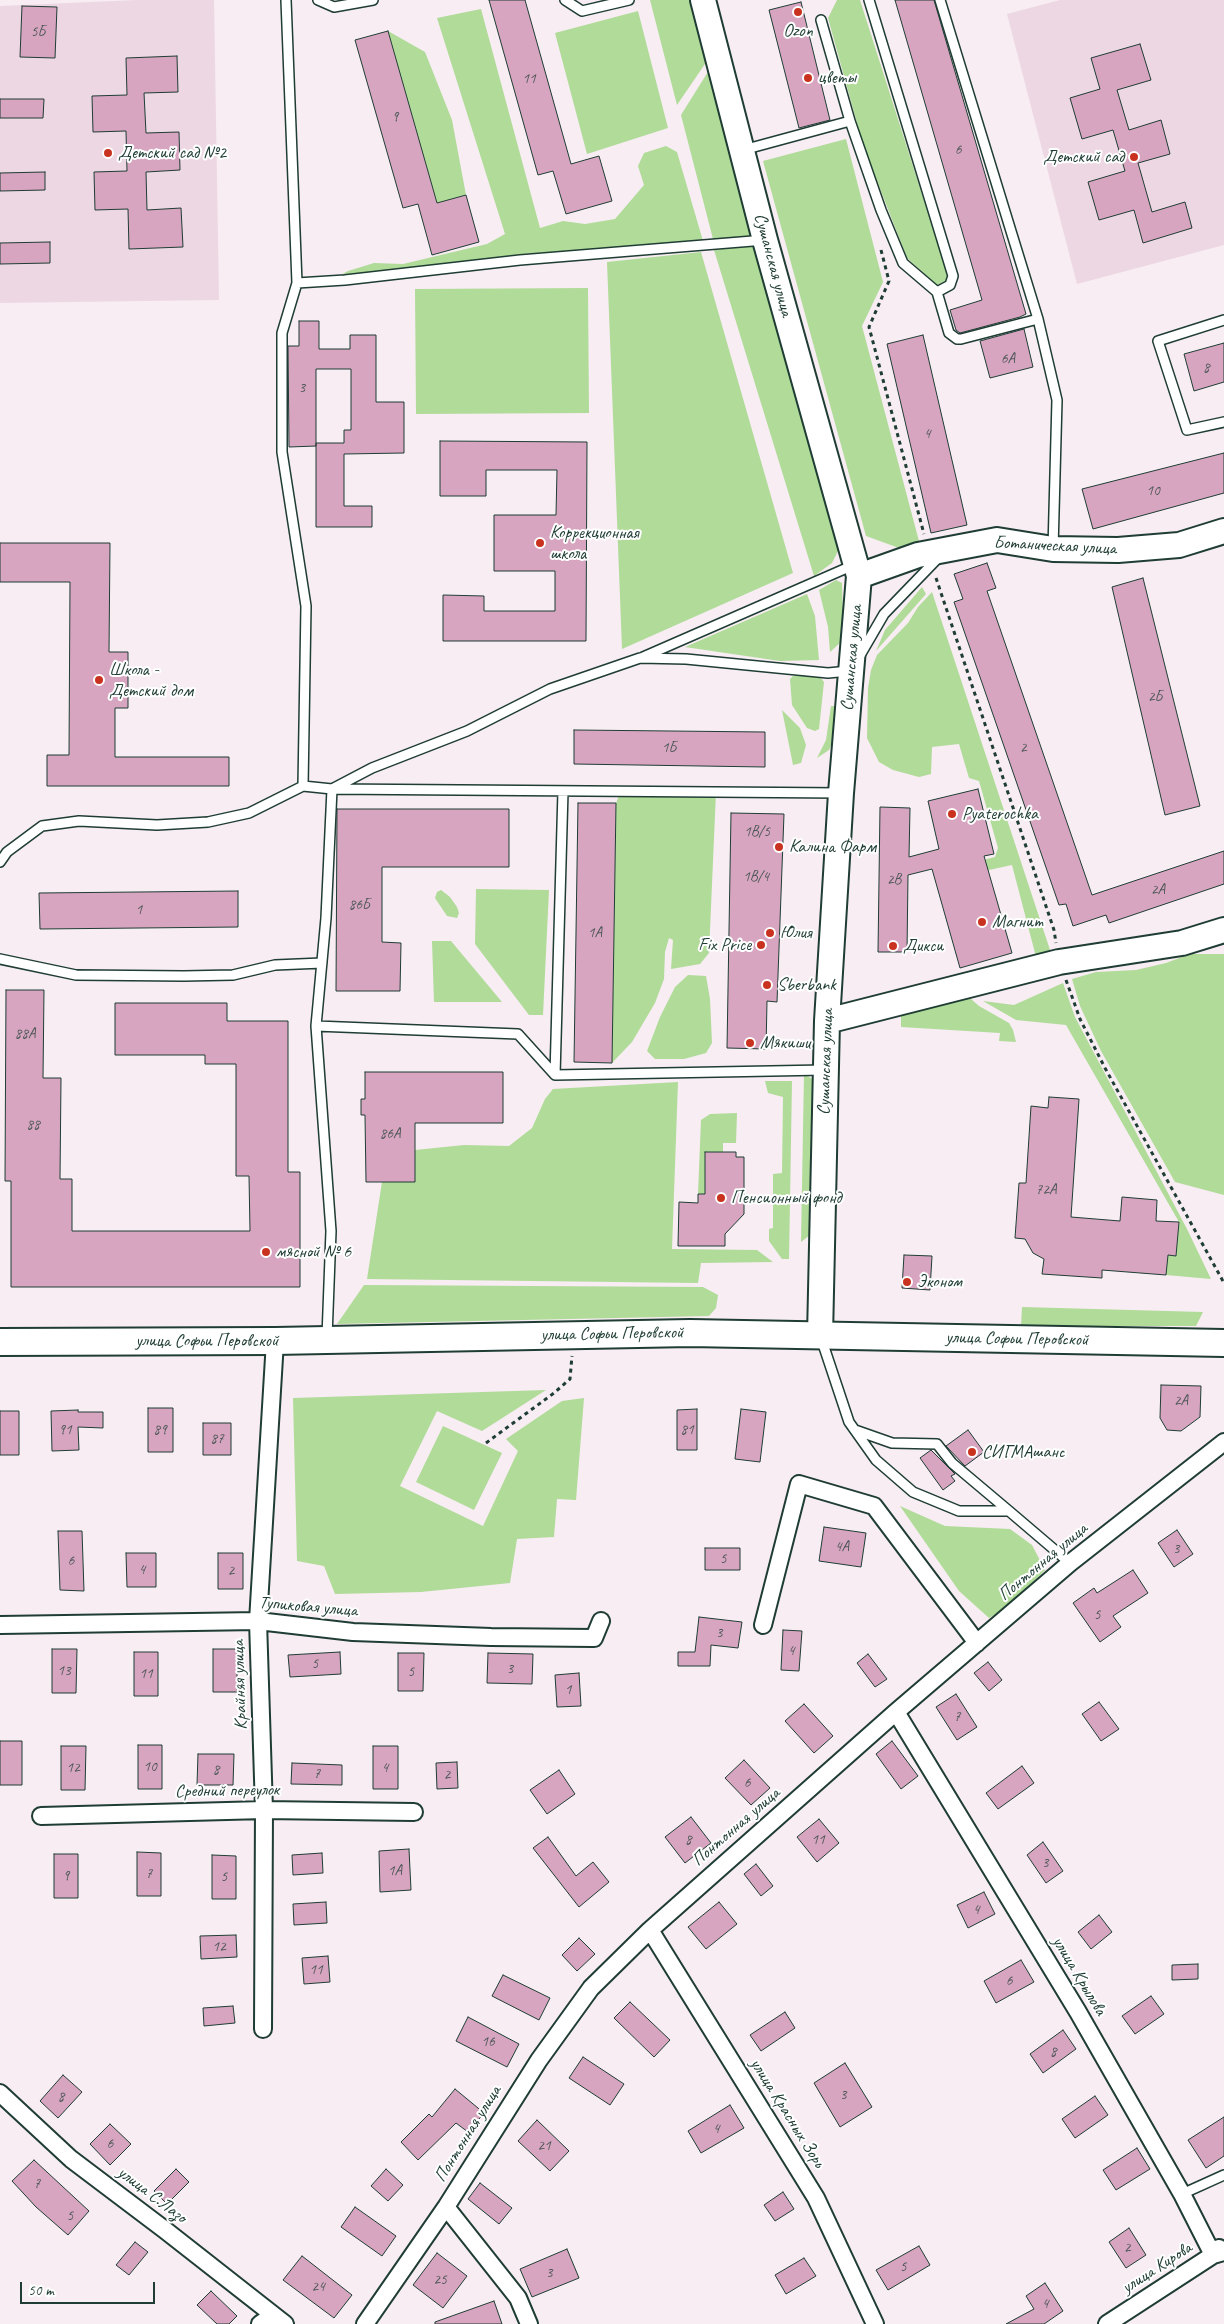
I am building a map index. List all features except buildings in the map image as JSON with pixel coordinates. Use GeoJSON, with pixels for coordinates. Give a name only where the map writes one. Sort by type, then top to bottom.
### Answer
{"type":"FeatureCollection","features":[{"type":"Feature","properties":{"kind":"main road","name":"Сушанская улица"},"geometry":{"type":"LineString","coordinates":[[703,0],[765,240],[857,570],[852,671],[841,793],[827,1021],[820,1336]]}},
{"type":"Feature","properties":{"kind":"main road","name":"Ботаническая улица"},"geometry":{"type":"LineString","coordinates":[[857,570],[918,555],[936,555],[997,540],[1053,550],[1118,550],[1179,545],[1224,531]]}},
{"type":"Feature","properties":{"kind":"main road"},"geometry":{"type":"LineString","coordinates":[[827,1021],[1059,962],[1182,943],[1224,930]]}},
{"type":"Feature","properties":{"kind":"main road","name":"улица Софьи Перовской"},"geometry":{"type":"LineString","coordinates":[[0,1342],[327,1340],[690,1333],[1224,1343]]}},
{"type":"Feature","properties":{"kind":"street","name":"Крайняя улица"},"geometry":{"type":"LineString","coordinates":[[263,2029],[264,1810],[258,1621],[275,1340]]}},
{"type":"Feature","properties":{"kind":"street","name":"Понтонная улица"},"geometry":{"type":"LineString","coordinates":[[365,2324],[446,2207],[539,2060],[591,1988],[650,1930],[896,1712],[1070,1564],[1224,1442]]}},
{"type":"Feature","properties":{"kind":"street"},"geometry":{"type":"LineString","coordinates":[[763,1625],[799,1484],[874,1506],[978,1643]]}},
{"type":"Feature","properties":{"kind":"street","name":"Тупиковая улица"},"geometry":{"type":"LineString","coordinates":[[0,1625],[258,1621],[353,1632],[491,1637],[594,1638],[600,1621]]}},
{"type":"Feature","properties":{"kind":"street","name":"улица Крылова"},"geometry":{"type":"LineString","coordinates":[[896,1712],[1078,2012],[1218,2254]]}},
{"type":"Feature","properties":{"kind":"street","name":"Средний переулок"},"geometry":{"type":"LineString","coordinates":[[41,1816],[264,1810],[414,1812]]}},
{"type":"Feature","properties":{"kind":"street","name":"улица Красных Зорь"},"geometry":{"type":"LineString","coordinates":[[650,1930],[816,2198],[876,2324]]}},
{"type":"Feature","properties":{"kind":"street","name":"улица С.Лазо"},"geometry":{"type":"LineString","coordinates":[[0,2093],[71,2159],[165,2230],[273,2321]]}},
{"type":"Feature","properties":{"kind":"street"},"geometry":{"type":"LineString","coordinates":[[446,2207],[518,2298],[529,2324]]}},
{"type":"Feature","properties":{"kind":"street","name":"улица Кирова"},"geometry":{"type":"LineString","coordinates":[[1108,2324],[1218,2254],[1224,2242]]}},
{"type":"Feature","properties":{"kind":"lane"},"geometry":{"type":"LineString","coordinates":[[286,0],[297,283],[282,333],[282,452],[306,606],[303,786]]}},
{"type":"Feature","properties":{"kind":"lane"},"geometry":{"type":"LineString","coordinates":[[318,0],[334,7],[373,0]]}},
{"type":"Feature","properties":{"kind":"lane"},"geometry":{"type":"LineString","coordinates":[[565,0],[582,11],[629,0]]}},
{"type":"Feature","properties":{"kind":"lane"},"geometry":{"type":"LineString","coordinates":[[869,0],[953,276],[950,285],[937,292]]}},
{"type":"Feature","properties":{"kind":"lane"},"geometry":{"type":"LineString","coordinates":[[940,0],[1038,319],[1057,400],[1053,550]]}},
{"type":"Feature","properties":{"kind":"lane"},"geometry":{"type":"LineString","coordinates":[[821,20],[850,121],[880,210],[903,263],[937,292],[949,333],[957,339],[1038,319]]}},
{"type":"Feature","properties":{"kind":"lane"},"geometry":{"type":"LineString","coordinates":[[742,150],[850,121]]}},
{"type":"Feature","properties":{"kind":"lane"},"geometry":{"type":"LineString","coordinates":[[297,283],[345,280],[520,260],[765,240]]}},
{"type":"Feature","properties":{"kind":"lane"},"geometry":{"type":"LineString","coordinates":[[1224,320],[1158,340],[1187,430],[1224,422]]}},
{"type":"Feature","properties":{"kind":"lane"},"geometry":{"type":"LineString","coordinates":[[640,658],[686,659],[828,673],[852,671],[884,614],[936,555]]}},
{"type":"Feature","properties":{"kind":"lane"},"geometry":{"type":"LineString","coordinates":[[332,789],[372,768],[467,730],[550,689],[640,658],[857,570]]}},
{"type":"Feature","properties":{"kind":"lane"},"geometry":{"type":"LineString","coordinates":[[0,862],[7,852],[42,826],[79,821],[157,825],[208,822],[249,813],[303,786],[332,789],[841,793]]}},
{"type":"Feature","properties":{"kind":"lane"},"geometry":{"type":"LineString","coordinates":[[327,1340],[331,1231],[316,1026],[326,918],[332,789]]}},
{"type":"Feature","properties":{"kind":"lane"},"geometry":{"type":"LineString","coordinates":[[555,1075],[563,791]]}},
{"type":"Feature","properties":{"kind":"lane"},"geometry":{"type":"LineString","coordinates":[[0,959],[76,975],[233,975],[275,965],[322,963]]}},
{"type":"Feature","properties":{"kind":"lane"},"geometry":{"type":"LineString","coordinates":[[316,1026],[518,1034],[555,1075],[826,1070]]}},
{"type":"Feature","properties":{"kind":"lane"},"geometry":{"type":"LineString","coordinates":[[820,1336],[849,1422],[876,1460],[913,1492],[959,1511],[1008,1511]]}},
{"type":"Feature","properties":{"kind":"lane"},"geometry":{"type":"LineString","coordinates":[[855,1430],[892,1443],[937,1444],[952,1463],[1070,1564]]}},
{"type":"Feature","properties":{"kind":"lane"},"geometry":{"type":"LineString","coordinates":[[1182,2194],[1224,2175]]}},
{"type":"Feature","properties":{"kind":"path"},"geometry":{"type":"LineString","coordinates":[[880,243],[889,281],[869,327],[936,555],[947,616],[1054,930],[1059,962],[1080,1018],[1105,1068],[1224,1282]]}},
{"type":"Feature","properties":{"kind":"path"},"geometry":{"type":"LineString","coordinates":[[486,1443],[554,1394],[570,1379],[574,1334]]}},
{"type":"Feature","properties":{"kind":"shaded area","name":"Детский сад №2"},"geometry":{"type":"Polygon","coordinates":[[[137,0],[214,0],[219,300],[0,303],[0,6],[137,0]]]}},
{"type":"Feature","properties":{"kind":"shaded area","name":"Детский сад"},"geometry":{"type":"Polygon","coordinates":[[[1060,0],[1224,0],[1224,245],[1077,284],[1007,14],[1060,0]]]}},
{"type":"Feature","properties":{"kind":"green space"},"geometry":{"type":"Polygon","coordinates":[[[650,0],[693,0],[707,61],[677,105],[650,0]]]}},
{"type":"Feature","properties":{"kind":"green space"},"geometry":{"type":"Polygon","coordinates":[[[837,0],[860,0],[949,279],[937,285],[907,258],[863,145],[828,18],[837,0]]]}},
{"type":"Feature","properties":{"kind":"green space"},"geometry":{"type":"Polygon","coordinates":[[[481,9],[540,228],[563,221],[585,224],[615,219],[644,185],[638,166],[644,153],[666,146],[677,152],[703,241],[523,254],[337,277],[348,271],[374,263],[403,264],[487,244],[505,234],[437,18],[481,9]]]}},
{"type":"Feature","properties":{"kind":"green space"},"geometry":{"type":"Polygon","coordinates":[[[638,11],[668,128],[587,154],[555,33],[638,11]]]}},
{"type":"Feature","properties":{"kind":"green space"},"geometry":{"type":"Polygon","coordinates":[[[388,31],[425,52],[452,120],[466,195],[437,203],[388,31]]]}},
{"type":"Feature","properties":{"kind":"green space"},"geometry":{"type":"Polygon","coordinates":[[[711,67],[753,236],[713,239],[681,115],[711,67]]]}},
{"type":"Feature","properties":{"kind":"green space"},"geometry":{"type":"Polygon","coordinates":[[[846,139],[883,282],[862,326],[920,545],[899,548],[866,536],[763,161],[846,139]]]}},
{"type":"Feature","properties":{"kind":"green space"},"geometry":{"type":"Polygon","coordinates":[[[757,245],[842,543],[832,563],[814,576],[714,250],[757,245]]]}},
{"type":"Feature","properties":{"kind":"green space"},"geometry":{"type":"Polygon","coordinates":[[[701,252],[793,573],[622,649],[607,262],[701,252]]]}},
{"type":"Feature","properties":{"kind":"green space"},"geometry":{"type":"Polygon","coordinates":[[[588,288],[589,413],[416,414],[415,289],[588,288]]]}},
{"type":"Feature","properties":{"kind":"green space"},"geometry":{"type":"Polygon","coordinates":[[[836,580],[842,583],[843,619],[841,642],[830,652],[828,627],[819,590],[836,580]]]}},
{"type":"Feature","properties":{"kind":"green space"},"geometry":{"type":"Polygon","coordinates":[[[922,587],[926,594],[876,651],[885,630],[922,587]]]}},
{"type":"Feature","properties":{"kind":"green space"},"geometry":{"type":"Polygon","coordinates":[[[932,592],[1052,956],[1040,957],[1035,953],[1012,865],[975,873],[971,863],[995,857],[998,848],[979,781],[969,778],[959,744],[932,747],[931,774],[919,777],[893,770],[879,762],[867,738],[868,688],[871,670],[877,655],[908,623],[918,607],[932,592]]]}},
{"type":"Feature","properties":{"kind":"green space"},"geometry":{"type":"Polygon","coordinates":[[[807,594],[815,616],[819,660],[780,661],[685,647],[807,594]]]}},
{"type":"Feature","properties":{"kind":"green space"},"geometry":{"type":"Polygon","coordinates":[[[793,676],[819,676],[824,682],[819,729],[815,731],[807,728],[792,705],[790,679],[793,676]]]}},
{"type":"Feature","properties":{"kind":"green space"},"geometry":{"type":"Polygon","coordinates":[[[831,706],[836,706],[837,733],[829,750],[817,758],[826,740],[831,706]]]}},
{"type":"Feature","properties":{"kind":"green space"},"geometry":{"type":"Polygon","coordinates":[[[782,710],[800,728],[806,745],[801,763],[793,765],[782,710]]]}},
{"type":"Feature","properties":{"kind":"green space"},"geometry":{"type":"Polygon","coordinates":[[[621,791],[716,792],[709,953],[700,964],[671,969],[673,940],[669,938],[665,952],[664,979],[655,1003],[632,1042],[612,1063],[616,803],[621,791]]]}},
{"type":"Feature","properties":{"kind":"green space"},"geometry":{"type":"Polygon","coordinates":[[[476,889],[549,890],[543,1015],[529,1015],[475,944],[476,889]]]}},
{"type":"Feature","properties":{"kind":"green space"},"geometry":{"type":"Polygon","coordinates":[[[441,890],[450,897],[457,907],[459,913],[457,918],[447,916],[435,898],[437,892],[441,890]]]}},
{"type":"Feature","properties":{"kind":"green space"},"geometry":{"type":"Polygon","coordinates":[[[432,941],[451,941],[502,1002],[434,1002],[432,941]]]}},
{"type":"Feature","properties":{"kind":"green space"},"geometry":{"type":"Polygon","coordinates":[[[1190,954],[1224,954],[1224,1195],[1175,1182],[1101,1051],[1080,1006],[1072,979],[1096,972],[1136,970],[1166,963],[1190,954]]]}},
{"type":"Feature","properties":{"kind":"green space"},"geometry":{"type":"Polygon","coordinates":[[[688,975],[706,976],[710,999],[712,1043],[706,1053],[684,1059],[655,1059],[647,1051],[660,1017],[675,987],[688,975]]]}},
{"type":"Feature","properties":{"kind":"green space"},"geometry":{"type":"Polygon","coordinates":[[[1063,983],[1075,1017],[1187,1229],[1211,1279],[1166,1275],[1168,1255],[1176,1256],[1179,1222],[1066,1025],[1016,1020],[983,1001],[1014,1005],[1063,983]]]}},
{"type":"Feature","properties":{"kind":"green space"},"geometry":{"type":"Polygon","coordinates":[[[959,997],[971,999],[979,1006],[1009,1023],[1016,1042],[999,1041],[1000,1033],[901,1027],[901,1016],[959,997]]]}},
{"type":"Feature","properties":{"kind":"green space"},"geometry":{"type":"Polygon","coordinates":[[[804,1074],[816,1081],[810,1235],[801,1242],[804,1074]]]}},
{"type":"Feature","properties":{"kind":"green space"},"geometry":{"type":"Polygon","coordinates":[[[765,1081],[792,1081],[789,1259],[782,1259],[769,1241],[769,1229],[773,1228],[773,1174],[782,1173],[783,1097],[768,1093],[765,1081]]]}},
{"type":"Feature","properties":{"kind":"green space"},"geometry":{"type":"Polygon","coordinates":[[[678,1082],[672,1249],[757,1250],[773,1262],[701,1263],[698,1283],[367,1279],[382,1182],[415,1182],[415,1150],[464,1145],[509,1146],[532,1128],[545,1099],[553,1089],[678,1082]]]}},
{"type":"Feature","properties":{"kind":"green space"},"geometry":{"type":"Polygon","coordinates":[[[737,1113],[736,1143],[723,1143],[723,1152],[706,1152],[705,1194],[698,1194],[701,1120],[710,1114],[737,1113]]]}},
{"type":"Feature","properties":{"kind":"green space"},"geometry":{"type":"Polygon","coordinates":[[[364,1285],[703,1287],[718,1295],[716,1308],[709,1316],[337,1324],[364,1285]]]}},
{"type":"Feature","properties":{"kind":"green space"},"geometry":{"type":"Polygon","coordinates":[[[1022,1307],[1203,1312],[1196,1326],[1021,1326],[1022,1307]]]}},
{"type":"Feature","properties":{"kind":"green space"},"geometry":{"type":"Polygon","coordinates":[[[546,1390],[482,1431],[437,1411],[400,1486],[483,1526],[518,1451],[506,1439],[562,1401],[584,1398],[576,1500],[557,1499],[554,1537],[517,1539],[510,1583],[421,1592],[335,1594],[324,1566],[297,1561],[293,1398],[546,1390]]]}},
{"type":"Feature","properties":{"kind":"green space"},"geometry":{"type":"Polygon","coordinates":[[[443,1426],[502,1453],[474,1510],[416,1482],[443,1426]]]}},
{"type":"Feature","properties":{"kind":"green space"},"geometry":{"type":"Polygon","coordinates":[[[900,1506],[945,1526],[1010,1529],[1032,1545],[1045,1570],[1011,1605],[989,1618],[959,1591],[900,1506]]]}},
{"type":"Feature","properties":{"kind":"place","name":"Ozon"},"geometry":{"type":"Point","coordinates":[798,12]}},
{"type":"Feature","properties":{"kind":"place","name":"цветы"},"geometry":{"type":"Point","coordinates":[808,78]}},
{"type":"Feature","properties":{"kind":"place","name":"Детский сад №2"},"geometry":{"type":"Point","coordinates":[108,153]}},
{"type":"Feature","properties":{"kind":"place","name":"Детский сад"},"geometry":{"type":"Point","coordinates":[1134,157]}},
{"type":"Feature","properties":{"kind":"place","name":"Коррекционная школа"},"geometry":{"type":"Point","coordinates":[540,543]}},
{"type":"Feature","properties":{"kind":"place","name":"Школа - Детский дом"},"geometry":{"type":"Point","coordinates":[99,680]}},
{"type":"Feature","properties":{"kind":"place","name":"Pyaterochka"},"geometry":{"type":"Point","coordinates":[952,814]}},
{"type":"Feature","properties":{"kind":"place","name":"Калина Фарм"},"geometry":{"type":"Point","coordinates":[779,847]}},
{"type":"Feature","properties":{"kind":"place","name":"Магнит"},"geometry":{"type":"Point","coordinates":[982,922]}},
{"type":"Feature","properties":{"kind":"place","name":"Юлия"},"geometry":{"type":"Point","coordinates":[770,933]}},
{"type":"Feature","properties":{"kind":"place","name":"Fix Price"},"geometry":{"type":"Point","coordinates":[761,945]}},
{"type":"Feature","properties":{"kind":"place","name":"Дикси"},"geometry":{"type":"Point","coordinates":[893,946]}},
{"type":"Feature","properties":{"kind":"place","name":"Sberbank"},"geometry":{"type":"Point","coordinates":[767,985]}},
{"type":"Feature","properties":{"kind":"place","name":"Мякиши"},"geometry":{"type":"Point","coordinates":[750,1043]}},
{"type":"Feature","properties":{"kind":"place","name":"Пенсионный фонд"},"geometry":{"type":"Point","coordinates":[721,1198]}},
{"type":"Feature","properties":{"kind":"place","name":"мясной № 6"},"geometry":{"type":"Point","coordinates":[266,1252]}},
{"type":"Feature","properties":{"kind":"place","name":"Эконом"},"geometry":{"type":"Point","coordinates":[907,1282]}},
{"type":"Feature","properties":{"kind":"place","name":"СИГМАшанс"},"geometry":{"type":"Point","coordinates":[972,1452]}}]}
